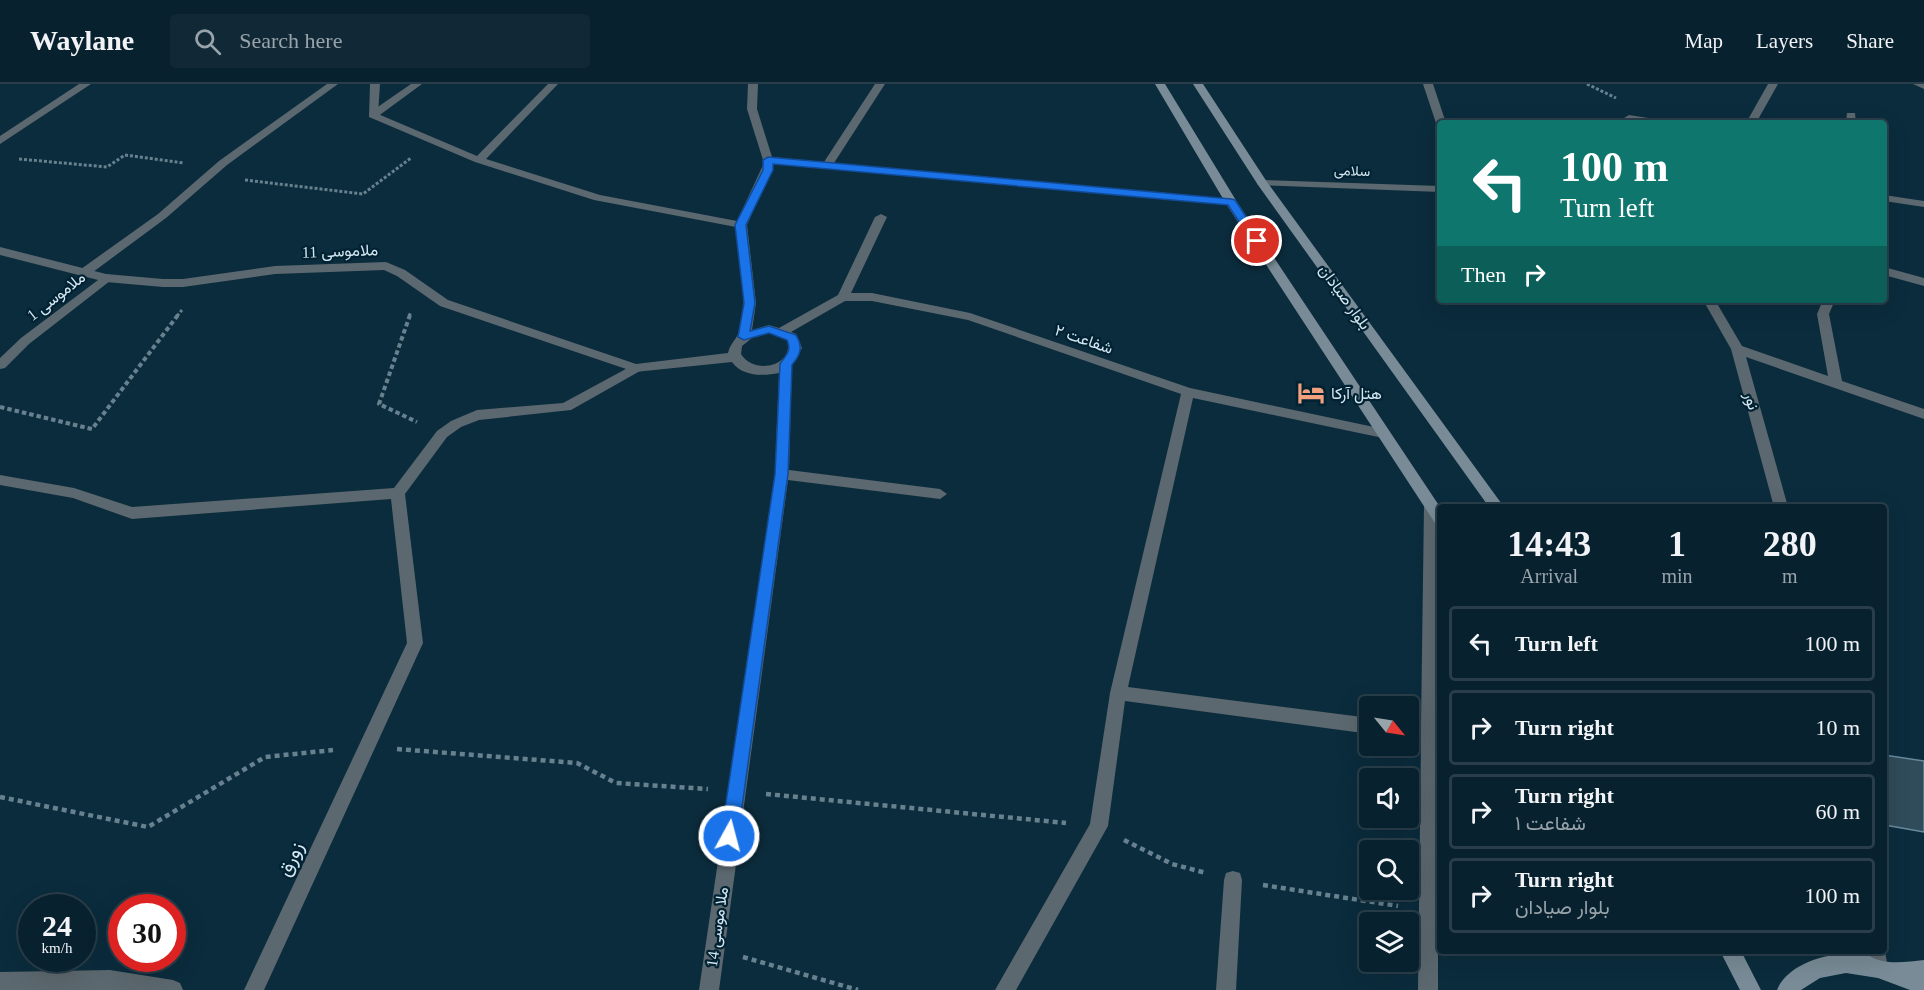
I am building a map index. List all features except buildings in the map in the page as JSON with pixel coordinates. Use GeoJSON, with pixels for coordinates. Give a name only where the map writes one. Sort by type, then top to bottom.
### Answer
{"type":"FeatureCollection","features":[{"type":"Feature","properties":{"kind":"main road"},"geometry":{"type":"LineString","coordinates":[[1160,84],[1231,202],[1436,512]]}},
{"type":"Feature","properties":{"kind":"main road","name":"بلوار صیادان"},"geometry":{"type":"LineString","coordinates":[[1198,84],[1262,183],[1495,504]]}},
{"type":"Feature","properties":{"kind":"main road"},"geometry":{"type":"LineString","coordinates":[[1732,954],[1751,990]]}},
{"type":"Feature","properties":{"kind":"main road"},"geometry":{"type":"LineString","coordinates":[[1787,990],[1809,971],[1832,964],[1872,962],[1924,970]]}},
{"type":"Feature","properties":{"kind":"main road"},"geometry":{"type":"LineString","coordinates":[[1872,962],[1924,986]]}},
{"type":"Feature","properties":{"kind":"street"},"geometry":{"type":"LineString","coordinates":[[0,141],[86,84]]}},
{"type":"Feature","properties":{"kind":"street"},"geometry":{"type":"LineString","coordinates":[[85,272],[162,216],[223,163],[333,84]]}},
{"type":"Feature","properties":{"kind":"street"},"geometry":{"type":"LineString","coordinates":[[374,115],[375,84]]}},
{"type":"Feature","properties":{"kind":"street"},"geometry":{"type":"LineString","coordinates":[[374,115],[417,84]]}},
{"type":"Feature","properties":{"kind":"street"},"geometry":{"type":"LineString","coordinates":[[479,160],[553,84]]}},
{"type":"Feature","properties":{"kind":"street"},"geometry":{"type":"LineString","coordinates":[[744,337],[750,303],[741,225],[768,170],[768,160],[752,109],[753,84]]}},
{"type":"Feature","properties":{"kind":"street"},"geometry":{"type":"LineString","coordinates":[[827,165],[880,84]]}},
{"type":"Feature","properties":{"kind":"street"},"geometry":{"type":"LineString","coordinates":[[1428,84],[1441,120]]}},
{"type":"Feature","properties":{"kind":"street"},"geometry":{"type":"LineString","coordinates":[[1753,120],[1773,84]]}},
{"type":"Feature","properties":{"kind":"street"},"geometry":{"type":"LineString","coordinates":[[1918,84],[1924,86]]}},
{"type":"Feature","properties":{"kind":"street"},"geometry":{"type":"LineString","coordinates":[[374,115],[479,160],[598,198],[741,225]]}},
{"type":"Feature","properties":{"kind":"street"},"geometry":{"type":"LineString","coordinates":[[1630,120],[1629,118],[1642,120]]}},
{"type":"Feature","properties":{"kind":"street"},"geometry":{"type":"LineString","coordinates":[[768,160],[1231,202]]}},
{"type":"Feature","properties":{"kind":"street","name":"سلامی"},"geometry":{"type":"LineString","coordinates":[[1262,183],[1437,189]]}},
{"type":"Feature","properties":{"kind":"street"},"geometry":{"type":"LineString","coordinates":[[1887,198],[1924,204]]}},
{"type":"Feature","properties":{"kind":"street"},"geometry":{"type":"LineString","coordinates":[[782,332],[843,297],[881,217]]}},
{"type":"Feature","properties":{"kind":"street","name":"ملاموسی 11"},"geometry":{"type":"LineString","coordinates":[[0,251],[106,278],[173,283],[206,278],[364,265],[386,266],[444,303],[635,368],[735,357]]}},
{"type":"Feature","properties":{"kind":"street"},"geometry":{"type":"LineString","coordinates":[[1887,272],[1924,282]]}},
{"type":"Feature","properties":{"kind":"street","name":"ملاموسی 1"},"geometry":{"type":"LineString","coordinates":[[0,365],[25,341],[106,278]]}},
{"type":"Feature","properties":{"kind":"street","name":"شفاعت ۲"},"geometry":{"type":"LineString","coordinates":[[843,297],[872,297],[970,317],[1188,392],[1383,434]]}},
{"type":"Feature","properties":{"kind":"street","name":"نور"},"geometry":{"type":"LineString","coordinates":[[1711,303],[1737,349],[1780,504]]}},
{"type":"Feature","properties":{"kind":"street"},"geometry":{"type":"LineString","coordinates":[[1827,303],[1823,314],[1836,383]]}},
{"type":"Feature","properties":{"kind":"street"},"geometry":{"type":"LineString","coordinates":[[769,329],[782,332],[792,337],[796,346],[794,355],[786,364],[760,371],[737,363],[736,345],[744,337],[769,329]]}},
{"type":"Feature","properties":{"kind":"street"},"geometry":{"type":"LineString","coordinates":[[1737,349],[1924,414]]}},
{"type":"Feature","properties":{"kind":"street","name":"ملا موسی 14"},"geometry":{"type":"LineString","coordinates":[[709,990],[735,790],[782,474],[786,364]]}},
{"type":"Feature","properties":{"kind":"street"},"geometry":{"type":"LineString","coordinates":[[0,480],[74,493],[132,513],[398,493],[442,434],[477,415],[566,407],[635,368]]}},
{"type":"Feature","properties":{"kind":"street"},"geometry":{"type":"LineString","coordinates":[[1005,990],[1099,826],[1118,693],[1188,392]]}},
{"type":"Feature","properties":{"kind":"street"},"geometry":{"type":"LineString","coordinates":[[782,474],[940,494]]}},
{"type":"Feature","properties":{"kind":"street","name":"زورق"},"geometry":{"type":"LineString","coordinates":[[254,990],[415,643],[398,493]]}},
{"type":"Feature","properties":{"kind":"street"},"geometry":{"type":"LineString","coordinates":[[1428,990],[1430,734],[1436,512]]}},
{"type":"Feature","properties":{"kind":"street"},"geometry":{"type":"LineString","coordinates":[[1118,693],[1359,725]]}},
{"type":"Feature","properties":{"kind":"street"},"geometry":{"type":"LineString","coordinates":[[1419,732],[1430,734]]}},
{"type":"Feature","properties":{"kind":"street"},"geometry":{"type":"LineString","coordinates":[[1226,990],[1233,880]]}},
{"type":"Feature","properties":{"kind":"street"},"geometry":{"type":"LineString","coordinates":[[0,982],[110,981],[173,990]]}},
{"type":"Feature","properties":{"kind":"path"},"geometry":{"type":"LineString","coordinates":[[0,407],[92,429],[206,278]]}},
{"type":"Feature","properties":{"kind":"path"},"geometry":{"type":"LineString","coordinates":[[420,286],[379,404],[442,434]]}},
{"type":"Feature","properties":{"kind":"path"},"geometry":{"type":"LineString","coordinates":[[0,797],[148,827],[265,757],[367,747],[578,763],[616,783],[735,790],[1099,826]]}},
{"type":"Feature","properties":{"kind":"path"},"geometry":{"type":"LineString","coordinates":[[714,949],[858,990]]}},
{"type":"Feature","properties":{"kind":"place","name":"هتل آرکا"},"geometry":{"type":"Point","coordinates":[1311,393]}},
{"type":"Feature","properties":{"kind":"route"},"geometry":{"type":"LineString","coordinates":[[729,836],[782,474],[786,364],[794,355],[796,346],[792,337],[769,329],[755,331],[744,337],[750,303],[741,225],[768,170],[768,160],[1231,202],[1257,241]]}}]}
